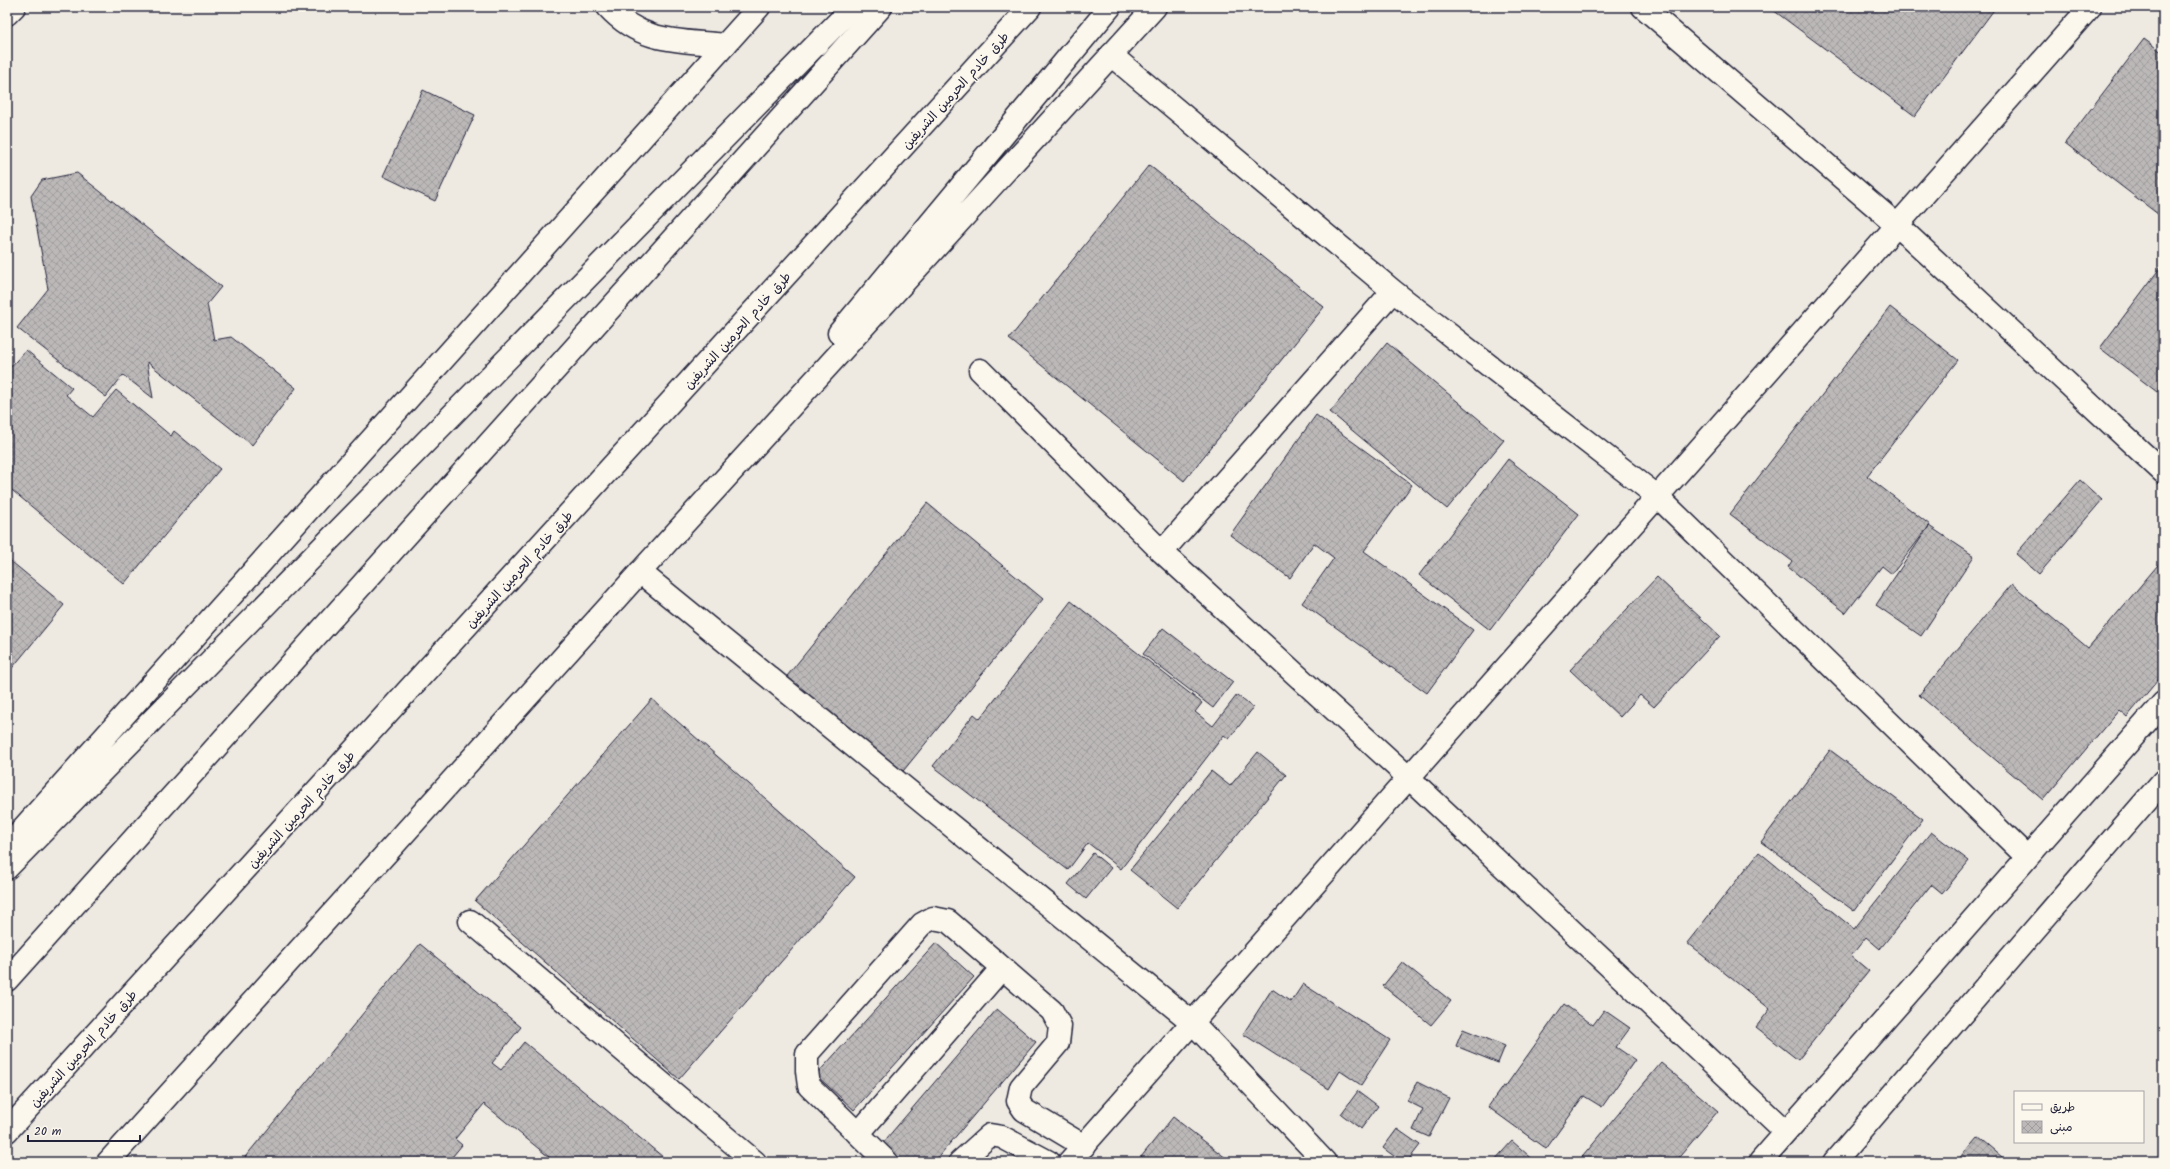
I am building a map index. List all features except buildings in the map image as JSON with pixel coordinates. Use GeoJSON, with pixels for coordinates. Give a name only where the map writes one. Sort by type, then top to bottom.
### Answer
{"type":"FeatureCollection","features":[{"type":"Feature","properties":{"kind":"main road"},"geometry":{"type":"LineString","coordinates":[[7,14],[14,7]]}},
{"type":"Feature","properties":{"kind":"main road"},"geometry":{"type":"LineString","coordinates":[[608,7],[620,20],[653,37],[725,46]]}},
{"type":"Feature","properties":{"kind":"main road"},"geometry":{"type":"LineString","coordinates":[[7,846],[759,7]]}},
{"type":"Feature","properties":{"kind":"main road"},"geometry":{"type":"LineString","coordinates":[[7,868],[853,7]]}},
{"type":"Feature","properties":{"kind":"main road"},"geometry":{"type":"LineString","coordinates":[[7,980],[881,7]]}},
{"type":"Feature","properties":{"kind":"main road","name":"طرق خادم الحرمين الشريفين"},"geometry":{"type":"LineString","coordinates":[[7,1131],[1030,7]]}},
{"type":"Feature","properties":{"kind":"main road"},"geometry":{"type":"LineString","coordinates":[[640,572],[1110,7]]}},
{"type":"Feature","properties":{"kind":"main road"},"geometry":{"type":"LineString","coordinates":[[108,1162],[640,572],[1155,7]]}},
{"type":"Feature","properties":{"kind":"main road"},"geometry":{"type":"LineString","coordinates":[[1642,7],[1897,225],[2163,472]]}},
{"type":"Feature","properties":{"kind":"main road"},"geometry":{"type":"LineString","coordinates":[[1070,1162],[1192,1022],[2090,7]]}},
{"type":"Feature","properties":{"kind":"main road"},"geometry":{"type":"LineString","coordinates":[[1111,56],[1393,291],[1657,496],[2027,858]]}},
{"type":"Feature","properties":{"kind":"main road"},"geometry":{"type":"LineString","coordinates":[[1162,552],[1393,291]]}},
{"type":"Feature","properties":{"kind":"main road"},"geometry":{"type":"LineString","coordinates":[[980,370],[1162,552],[1409,778],[1786,1132]]}},
{"type":"Feature","properties":{"kind":"main road"},"geometry":{"type":"LineString","coordinates":[[640,572],[1192,1022],[1325,1162]]}},
{"type":"Feature","properties":{"kind":"main road"},"geometry":{"type":"LineString","coordinates":[[1760,1162],[2163,702]]}},
{"type":"Feature","properties":{"kind":"main road"},"geometry":{"type":"LineString","coordinates":[[1834,1162],[2163,781]]}},
{"type":"Feature","properties":{"kind":"main road"},"geometry":{"type":"LineString","coordinates":[[887,1162],[809,1086],[807,1071],[808,1054],[922,924],[933,918],[948,921],[1052,1011],[1060,1026],[1058,1043],[1021,1087],[1018,1101],[1024,1110],[1084,1146]]}},
{"type":"Feature","properties":{"kind":"main road"},"geometry":{"type":"LineString","coordinates":[[470,921],[755,1162]]}},
{"type":"Feature","properties":{"kind":"main road"},"geometry":{"type":"LineString","coordinates":[[858,1134],[1002,968]]}},
{"type":"Feature","properties":{"kind":"main road"},"geometry":{"type":"LineString","coordinates":[[960,1162],[979,1142],[990,1135],[1002,1137],[1049,1162]]}}]}
